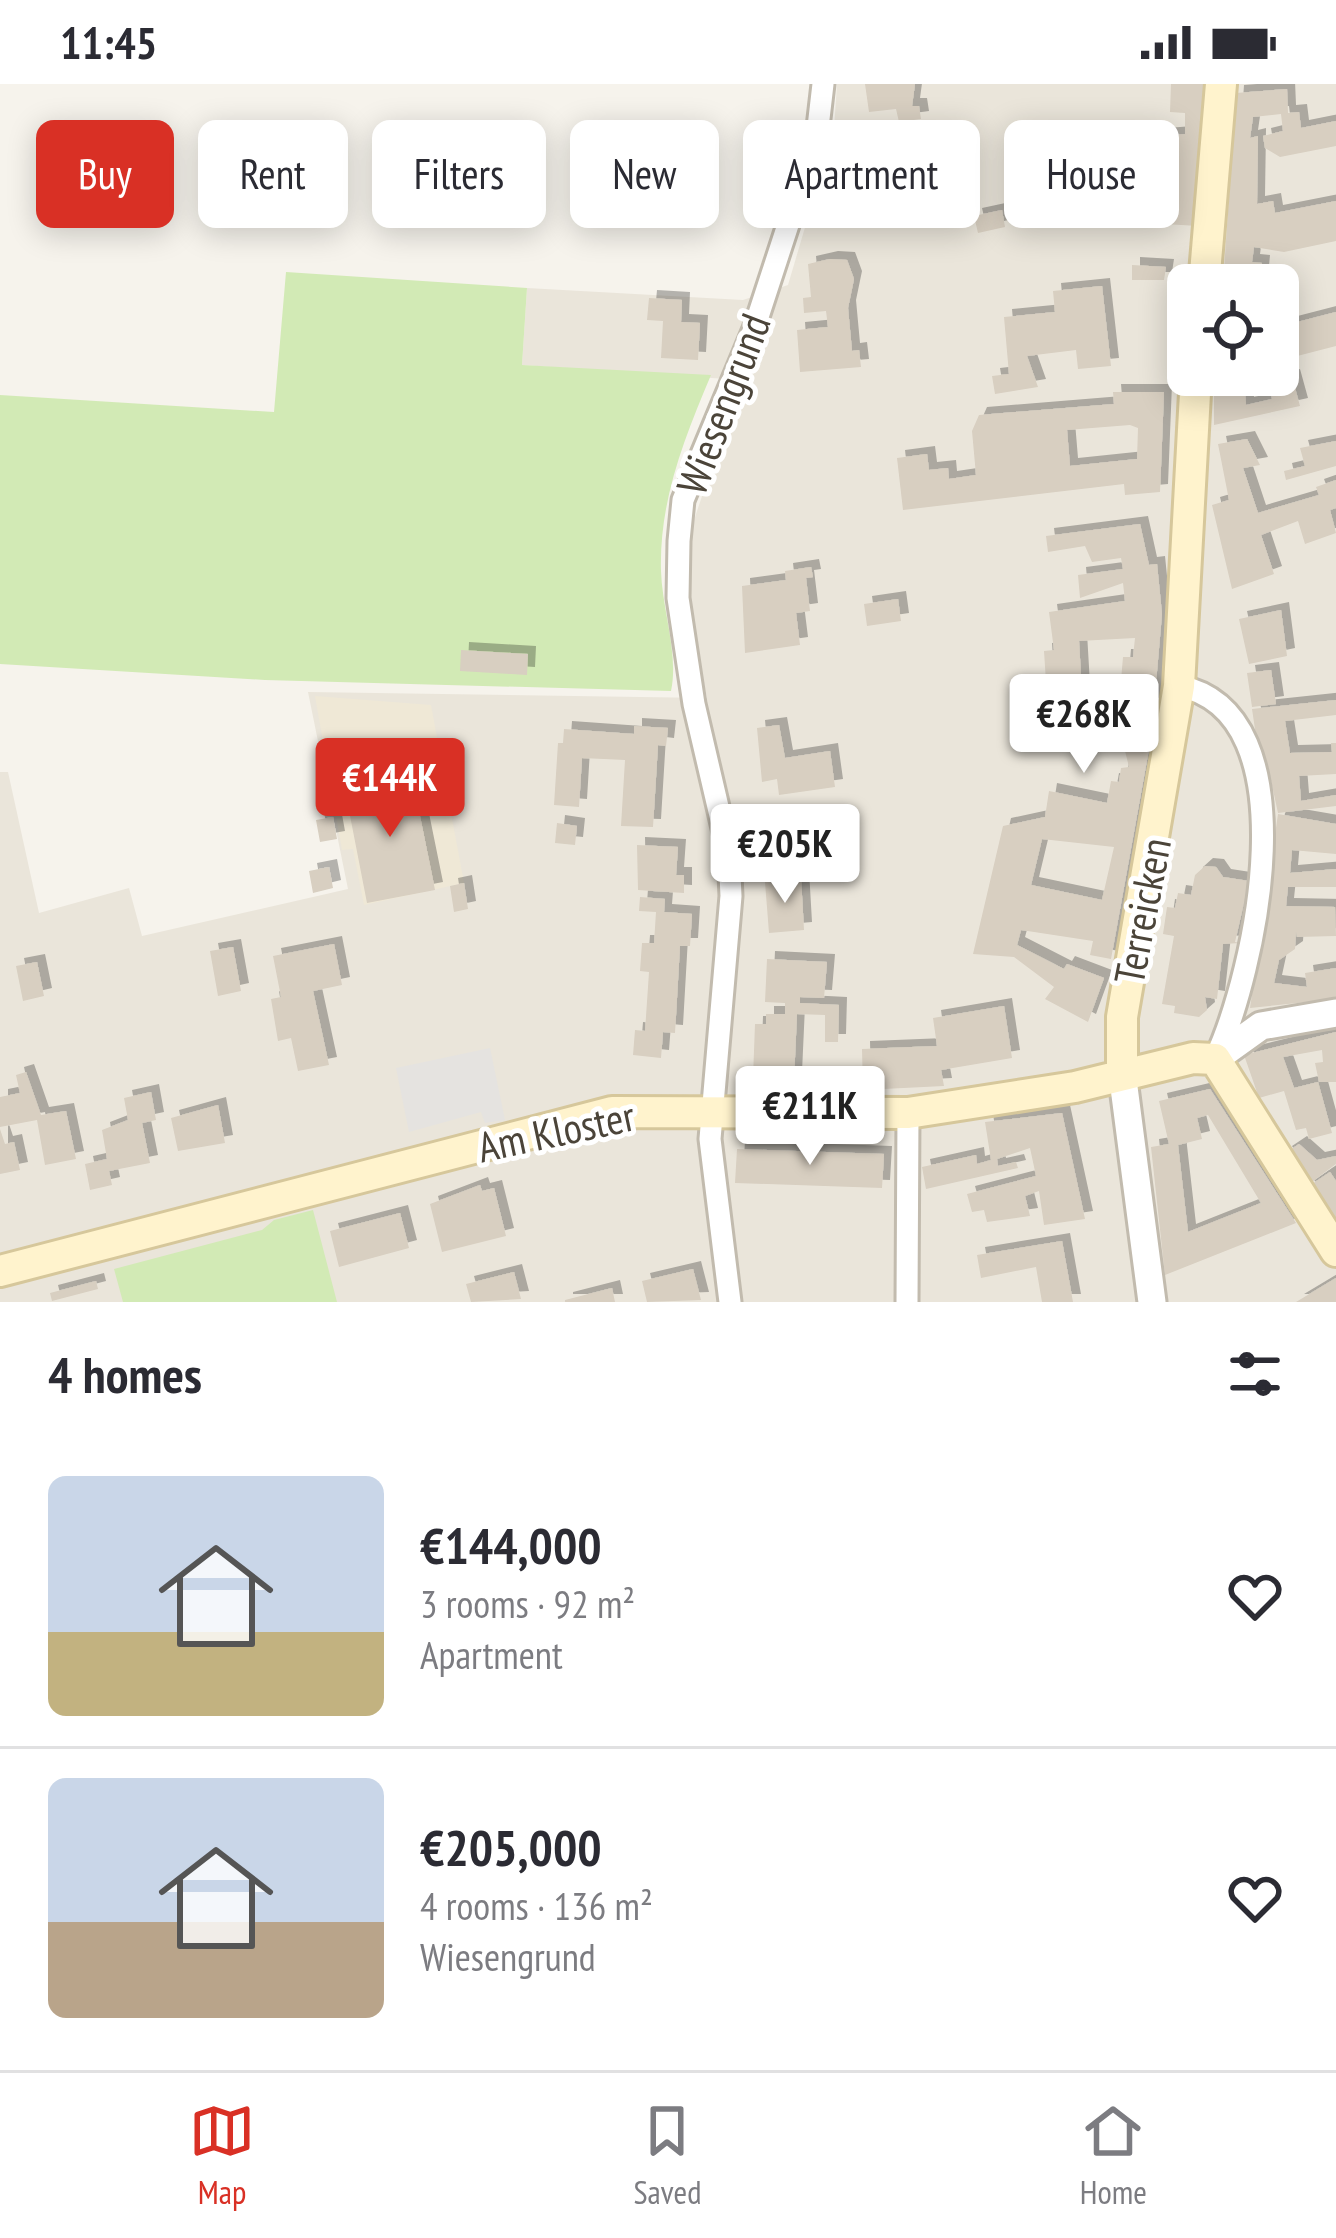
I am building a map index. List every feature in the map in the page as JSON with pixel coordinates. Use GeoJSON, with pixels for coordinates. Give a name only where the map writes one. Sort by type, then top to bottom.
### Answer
{"type":"FeatureCollection","features":[{"type":"Feature","properties":{"kind":"main road"},"geometry":{"type":"LineString","coordinates":[[1206,264],[1221,84]]}},
{"type":"Feature","properties":{"kind":"main road","name":"Terreicken"},"geometry":{"type":"LineString","coordinates":[[1122,1072],[1122,1017],[1179,686],[1195,396]]}},
{"type":"Feature","properties":{"kind":"main road","name":"Am Kloster"},"geometry":{"type":"LineString","coordinates":[[0,1271],[612,1112],[908,1113],[1215,1059]]}},
{"type":"Feature","properties":{"kind":"main road"},"geometry":{"type":"LineString","coordinates":[[1215,1059],[1336,1251]]}},
{"type":"Feature","properties":{"kind":"street","name":"Wiesengrund"},"geometry":{"type":"LineString","coordinates":[[730,1302],[710,1139],[731,896],[729,854],[694,704],[678,598],[683,500],[761,307],[817,136],[823,84]]}},
{"type":"Feature","properties":{"kind":"street"},"geometry":{"type":"LineString","coordinates":[[1179,686],[1198,689],[1228,709],[1247,745],[1259,802],[1262,846],[1247,967],[1234,1019],[1215,1059]]}},
{"type":"Feature","properties":{"kind":"street"},"geometry":{"type":"LineString","coordinates":[[1215,1059],[1261,1026],[1336,1013]]}},
{"type":"Feature","properties":{"kind":"street","name":"Terreicken"},"geometry":{"type":"LineString","coordinates":[[1122,1072],[1152,1302]]}},
{"type":"Feature","properties":{"kind":"street"},"geometry":{"type":"LineString","coordinates":[[907,1302],[908,1113]]}},
{"type":"Feature","properties":{"kind":"shaded area"},"geometry":{"type":"Polygon","coordinates":[[[837,84],[1336,84],[1336,1302],[0,1302],[0,772],[8,772],[39,913],[129,888],[142,936],[348,889],[308,692],[707,698],[691,624],[690,532],[741,380],[522,365],[527,288],[743,300],[788,285],[805,228],[980,228],[980,120],[835,120],[837,84]]]}},
{"type":"Feature","properties":{"kind":"shaded area"},"geometry":{"type":"Polygon","coordinates":[[[315,696],[431,705],[464,883],[364,905],[353,849],[342,850],[315,696]]]}},
{"type":"Feature","properties":{"kind":"shaded area"},"geometry":{"type":"Polygon","coordinates":[[[490,1048],[505,1120],[485,1123],[481,1112],[409,1132],[396,1068],[490,1048]]]}},
{"type":"Feature","properties":{"kind":"green space"},"geometry":{"type":"Polygon","coordinates":[[[286,272],[527,288],[522,365],[711,375],[683,447],[664,520],[661,571],[673,662],[671,691],[265,680],[0,664],[0,395],[274,412],[286,272]]]}},
{"type":"Feature","properties":{"kind":"green space"},"geometry":{"type":"Polygon","coordinates":[[[313,1210],[337,1302],[123,1302],[114,1269],[262,1230],[274,1220],[313,1210]]]}},
{"type":"Feature","properties":{"kind":"building"},"geometry":{"type":"Polygon","coordinates":[[[865,84],[915,84],[912,106],[919,106],[921,119],[899,120],[896,109],[869,112],[865,84]]]}},
{"type":"Feature","properties":{"kind":"building"},"geometry":{"type":"Polygon","coordinates":[[[1171,84],[1208,84],[1198,226],[1179,225],[1179,134],[1185,134],[1185,113],[1170,112],[1171,84]]]}},
{"type":"Feature","properties":{"kind":"building"},"geometry":{"type":"Polygon","coordinates":[[[1287,89],[1288,113],[1299,112],[1301,128],[1336,121],[1336,146],[1280,157],[1265,148],[1263,136],[1283,131],[1281,114],[1253,117],[1250,138],[1258,136],[1257,204],[1273,201],[1275,213],[1336,201],[1336,241],[1284,252],[1254,247],[1252,262],[1262,264],[1224,264],[1236,93],[1287,89]]]}},
{"type":"Feature","properties":{"kind":"building"},"geometry":{"type":"Polygon","coordinates":[[[1002,210],[1004,227],[978,233],[980,215],[1002,210]]]}},
{"type":"Feature","properties":{"kind":"building"},"geometry":{"type":"Polygon","coordinates":[[[847,260],[854,279],[848,308],[852,351],[859,350],[861,367],[800,372],[797,330],[828,327],[826,311],[804,313],[803,298],[811,297],[808,264],[847,260]]]}},
{"type":"Feature","properties":{"kind":"building"},"geometry":{"type":"Polygon","coordinates":[[[1132,265],[1166,267],[1164,280],[1132,280],[1132,265]]]}},
{"type":"Feature","properties":{"kind":"building"},"geometry":{"type":"Polygon","coordinates":[[[1102,286],[1111,366],[1078,369],[1076,350],[1027,356],[1038,387],[995,394],[992,376],[1009,374],[1004,317],[1055,312],[1053,291],[1102,286]]]}},
{"type":"Feature","properties":{"kind":"building"},"geometry":{"type":"Polygon","coordinates":[[[649,298],[682,300],[681,322],[700,323],[698,360],[661,358],[663,321],[647,320],[649,298]]]}},
{"type":"Feature","properties":{"kind":"building"},"geometry":{"type":"Polygon","coordinates":[[[1336,312],[1336,346],[1299,356],[1299,322],[1336,312]]]}},
{"type":"Feature","properties":{"kind":"building"},"geometry":{"type":"Polygon","coordinates":[[[1113,392],[1164,392],[1160,492],[1125,495],[1124,484],[903,510],[897,458],[927,454],[929,470],[948,468],[949,479],[976,475],[972,431],[979,415],[1114,404],[1113,392]],[[1138,428],[1067,430],[1070,466],[1137,459],[1138,428]]]}},
{"type":"Feature","properties":{"kind":"building"},"geometry":{"type":"Polygon","coordinates":[[[1214,396],[1245,396],[1246,405],[1271,396],[1297,396],[1300,406],[1214,425],[1214,396]]]}},
{"type":"Feature","properties":{"kind":"building"},"geometry":{"type":"Polygon","coordinates":[[[1247,439],[1260,465],[1243,468],[1258,513],[1319,495],[1316,487],[1336,480],[1336,508],[1330,510],[1336,533],[1305,544],[1298,521],[1261,535],[1274,574],[1232,589],[1212,505],[1229,500],[1218,444],[1247,439]]]}},
{"type":"Feature","properties":{"kind":"building"},"geometry":{"type":"Polygon","coordinates":[[[1336,441],[1336,466],[1286,480],[1284,471],[1305,466],[1300,448],[1336,441]]]}},
{"type":"Feature","properties":{"kind":"building"},"geometry":{"type":"Polygon","coordinates":[[[1140,524],[1149,565],[1157,564],[1162,614],[1154,706],[1119,704],[1123,711],[1152,710],[1111,959],[1090,955],[1093,941],[1021,930],[1017,945],[1064,969],[1067,964],[1104,978],[1088,1022],[1045,999],[1054,987],[1014,957],[973,954],[1003,826],[1045,817],[1049,791],[1107,803],[1111,781],[1119,782],[1121,768],[1129,767],[1122,739],[1097,739],[1096,714],[1057,710],[1055,681],[1046,682],[1044,651],[1054,650],[1049,612],[1125,601],[1123,583],[1080,598],[1078,575],[1123,569],[1121,558],[1092,562],[1085,546],[1048,552],[1046,536],[1140,524]],[[1135,638],[1079,641],[1082,692],[1120,692],[1123,657],[1133,657],[1135,638]],[[1042,839],[1031,885],[1102,900],[1114,847],[1042,839]]]}},
{"type":"Feature","properties":{"kind":"building"},"geometry":{"type":"Polygon","coordinates":[[[811,567],[813,577],[806,578],[810,611],[796,613],[800,645],[745,653],[742,586],[786,580],[785,571],[811,567]]]}},
{"type":"Feature","properties":{"kind":"building"},"geometry":{"type":"Polygon","coordinates":[[[898,599],[901,621],[867,626],[864,604],[898,599]]]}},
{"type":"Feature","properties":{"kind":"building"},"geometry":{"type":"Polygon","coordinates":[[[1281,610],[1287,656],[1249,664],[1239,619],[1281,610]]]}},
{"type":"Feature","properties":{"kind":"building"},"geometry":{"type":"Polygon","coordinates":[[[461,650],[528,654],[527,675],[460,671],[461,650]]]}},
{"type":"Feature","properties":{"kind":"building"},"geometry":{"type":"Polygon","coordinates":[[[1271,670],[1276,704],[1252,707],[1247,673],[1271,670]]]}},
{"type":"Feature","properties":{"kind":"building"},"geometry":{"type":"Polygon","coordinates":[[[1336,700],[1336,715],[1285,721],[1290,753],[1332,752],[1331,743],[1336,743],[1336,774],[1299,776],[1301,801],[1336,795],[1336,806],[1278,813],[1267,762],[1260,763],[1252,709],[1336,700]]]}},
{"type":"Feature","properties":{"kind":"building"},"geometry":{"type":"Polygon","coordinates":[[[779,725],[785,758],[830,751],[835,787],[779,795],[777,779],[762,782],[757,728],[779,725]]]}},
{"type":"Feature","properties":{"kind":"building"},"geometry":{"type":"Polygon","coordinates":[[[634,726],[668,728],[666,746],[658,745],[653,827],[621,826],[625,760],[582,758],[579,807],[554,805],[558,743],[563,743],[564,729],[634,734],[634,726]]]}},
{"type":"Feature","properties":{"kind":"building"},"geometry":{"type":"Polygon","coordinates":[[[412,777],[435,890],[367,903],[345,790],[412,777]]]}},
{"type":"Feature","properties":{"kind":"building"},"geometry":{"type":"Polygon","coordinates":[[[1278,814],[1336,824],[1336,854],[1292,850],[1290,873],[1336,869],[1336,887],[1288,887],[1286,906],[1335,907],[1336,936],[1297,937],[1296,932],[1295,949],[1279,960],[1274,983],[1307,987],[1305,973],[1336,968],[1336,999],[1250,1008],[1278,814]]]}},
{"type":"Feature","properties":{"kind":"building"},"geometry":{"type":"Polygon","coordinates":[[[333,817],[337,839],[320,842],[316,820],[333,817]]]}},
{"type":"Feature","properties":{"kind":"building"},"geometry":{"type":"Polygon","coordinates":[[[557,823],[577,826],[575,845],[555,843],[557,823]]]}},
{"type":"Feature","properties":{"kind":"building"},"geometry":{"type":"Polygon","coordinates":[[[637,845],[678,847],[676,875],[684,875],[684,893],[638,890],[637,845]]]}},
{"type":"Feature","properties":{"kind":"building"},"geometry":{"type":"Polygon","coordinates":[[[1205,866],[1216,867],[1223,877],[1249,881],[1235,942],[1240,943],[1223,944],[1217,999],[1205,997],[1207,1010],[1199,1017],[1174,1013],[1175,1006],[1162,1004],[1174,936],[1163,934],[1167,907],[1175,908],[1178,893],[1191,895],[1195,875],[1205,866]]]}},
{"type":"Feature","properties":{"kind":"building"},"geometry":{"type":"Polygon","coordinates":[[[329,867],[333,888],[313,893],[309,871],[329,867]]]}},
{"type":"Feature","properties":{"kind":"building"},"geometry":{"type":"Polygon","coordinates":[[[801,878],[804,930],[769,933],[765,882],[801,878]]]}},
{"type":"Feature","properties":{"kind":"building"},"geometry":{"type":"Polygon","coordinates":[[[464,883],[468,909],[454,912],[450,886],[464,883]]]}},
{"type":"Feature","properties":{"kind":"building"},"geometry":{"type":"Polygon","coordinates":[[[640,897],[665,899],[664,912],[692,914],[690,946],[680,946],[675,1033],[663,1032],[661,1058],[633,1055],[635,1030],[645,1031],[649,972],[640,971],[642,943],[654,943],[656,912],[639,911],[640,897]]]}},
{"type":"Feature","properties":{"kind":"building"},"geometry":{"type":"Polygon","coordinates":[[[334,944],[342,985],[313,991],[329,1065],[298,1071],[291,1038],[278,1041],[271,999],[281,997],[273,956],[334,944]]]}},
{"type":"Feature","properties":{"kind":"building"},"geometry":{"type":"Polygon","coordinates":[[[233,947],[241,991],[218,996],[210,951],[233,947]]]}},
{"type":"Feature","properties":{"kind":"building"},"geometry":{"type":"Polygon","coordinates":[[[767,959],[827,962],[824,998],[800,997],[800,1003],[839,1005],[838,1042],[825,1042],[825,1015],[797,1014],[794,1080],[753,1078],[755,1024],[766,1024],[766,1014],[785,1014],[785,1003],[765,1002],[767,959]]]}},
{"type":"Feature","properties":{"kind":"building"},"geometry":{"type":"Polygon","coordinates":[[[37,962],[44,996],[23,1001],[16,966],[37,962]]]}},
{"type":"Feature","properties":{"kind":"building"},"geometry":{"type":"Polygon","coordinates":[[[1004,1006],[1012,1058],[941,1070],[944,1086],[863,1090],[862,1049],[937,1046],[933,1018],[1004,1006]]]}},
{"type":"Feature","properties":{"kind":"building"},"geometry":{"type":"Polygon","coordinates":[[[1336,1032],[1336,1082],[1319,1082],[1315,1063],[1323,1062],[1322,1050],[1283,1057],[1294,1088],[1318,1082],[1332,1133],[1309,1139],[1306,1128],[1296,1130],[1284,1091],[1259,1098],[1244,1055],[1336,1032]]]}},
{"type":"Feature","properties":{"kind":"building"},"geometry":{"type":"Polygon","coordinates":[[[26,1072],[41,1115],[66,1111],[76,1159],[45,1165],[37,1120],[0,1127],[0,1097],[20,1093],[16,1075],[26,1072]]]}},
{"type":"Feature","properties":{"kind":"building"},"geometry":{"type":"Polygon","coordinates":[[[1210,1089],[1296,1223],[1165,1275],[1151,1147],[1169,1144],[1159,1101],[1210,1089]],[[1208,1115],[1197,1118],[1202,1139],[1178,1145],[1188,1232],[1261,1203],[1208,1115]]]}},
{"type":"Feature","properties":{"kind":"building"},"geometry":{"type":"Polygon","coordinates":[[[151,1092],[156,1120],[142,1123],[150,1163],[109,1171],[112,1185],[90,1190],[85,1164],[107,1159],[102,1130],[128,1120],[124,1098],[151,1092]]]}},
{"type":"Feature","properties":{"kind":"building"},"geometry":{"type":"Polygon","coordinates":[[[218,1105],[225,1143],[178,1151],[171,1118],[218,1105]]]}},
{"type":"Feature","properties":{"kind":"building"},"geometry":{"type":"Polygon","coordinates":[[[1062,1113],[1085,1219],[1044,1225],[1039,1191],[1025,1196],[1030,1216],[987,1222],[984,1210],[972,1212],[967,1194],[1036,1176],[1030,1148],[997,1159],[998,1166],[1016,1162],[1018,1168],[926,1189],[922,1167],[976,1155],[977,1164],[991,1160],[985,1122],[1062,1113]]]}},
{"type":"Feature","properties":{"kind":"building"},"geometry":{"type":"Polygon","coordinates":[[[0,1129],[5,1144],[14,1142],[20,1170],[0,1174],[0,1129]]]}},
{"type":"Feature","properties":{"kind":"building"},"geometry":{"type":"Polygon","coordinates":[[[1299,1144],[1317,1160],[1336,1156],[1336,1164],[1305,1187],[1284,1154],[1299,1144]]]}},
{"type":"Feature","properties":{"kind":"building"},"geometry":{"type":"Polygon","coordinates":[[[737,1149],[884,1154],[882,1188],[735,1183],[737,1149]]]}},
{"type":"Feature","properties":{"kind":"building"},"geometry":{"type":"Polygon","coordinates":[[[1330,1172],[1336,1181],[1336,1224],[1306,1188],[1330,1172]]]}},
{"type":"Feature","properties":{"kind":"building"},"geometry":{"type":"Polygon","coordinates":[[[480,1185],[482,1191],[494,1188],[506,1236],[442,1252],[430,1204],[480,1185]]]}},
{"type":"Feature","properties":{"kind":"building"},"geometry":{"type":"Polygon","coordinates":[[[400,1213],[409,1248],[339,1267],[330,1231],[400,1213]]]}},
{"type":"Feature","properties":{"kind":"building"},"geometry":{"type":"Polygon","coordinates":[[[1062,1241],[1073,1302],[1042,1302],[1036,1267],[981,1278],[977,1255],[1062,1241]]]}},
{"type":"Feature","properties":{"kind":"building"},"geometry":{"type":"Polygon","coordinates":[[[693,1269],[701,1300],[647,1302],[642,1281],[693,1269]]]}},
{"type":"Feature","properties":{"kind":"building"},"geometry":{"type":"Polygon","coordinates":[[[514,1272],[521,1299],[471,1302],[466,1284],[514,1272]]]}},
{"type":"Feature","properties":{"kind":"building"},"geometry":{"type":"Polygon","coordinates":[[[1336,1278],[1336,1302],[1296,1302],[1336,1278]]]}},
{"type":"Feature","properties":{"kind":"building"},"geometry":{"type":"Polygon","coordinates":[[[96,1281],[98,1289],[52,1301],[50,1293],[96,1281]]]}},
{"type":"Feature","properties":{"kind":"building"},"geometry":{"type":"Polygon","coordinates":[[[612,1288],[615,1302],[565,1302],[565,1300],[612,1288]]]}}]}
